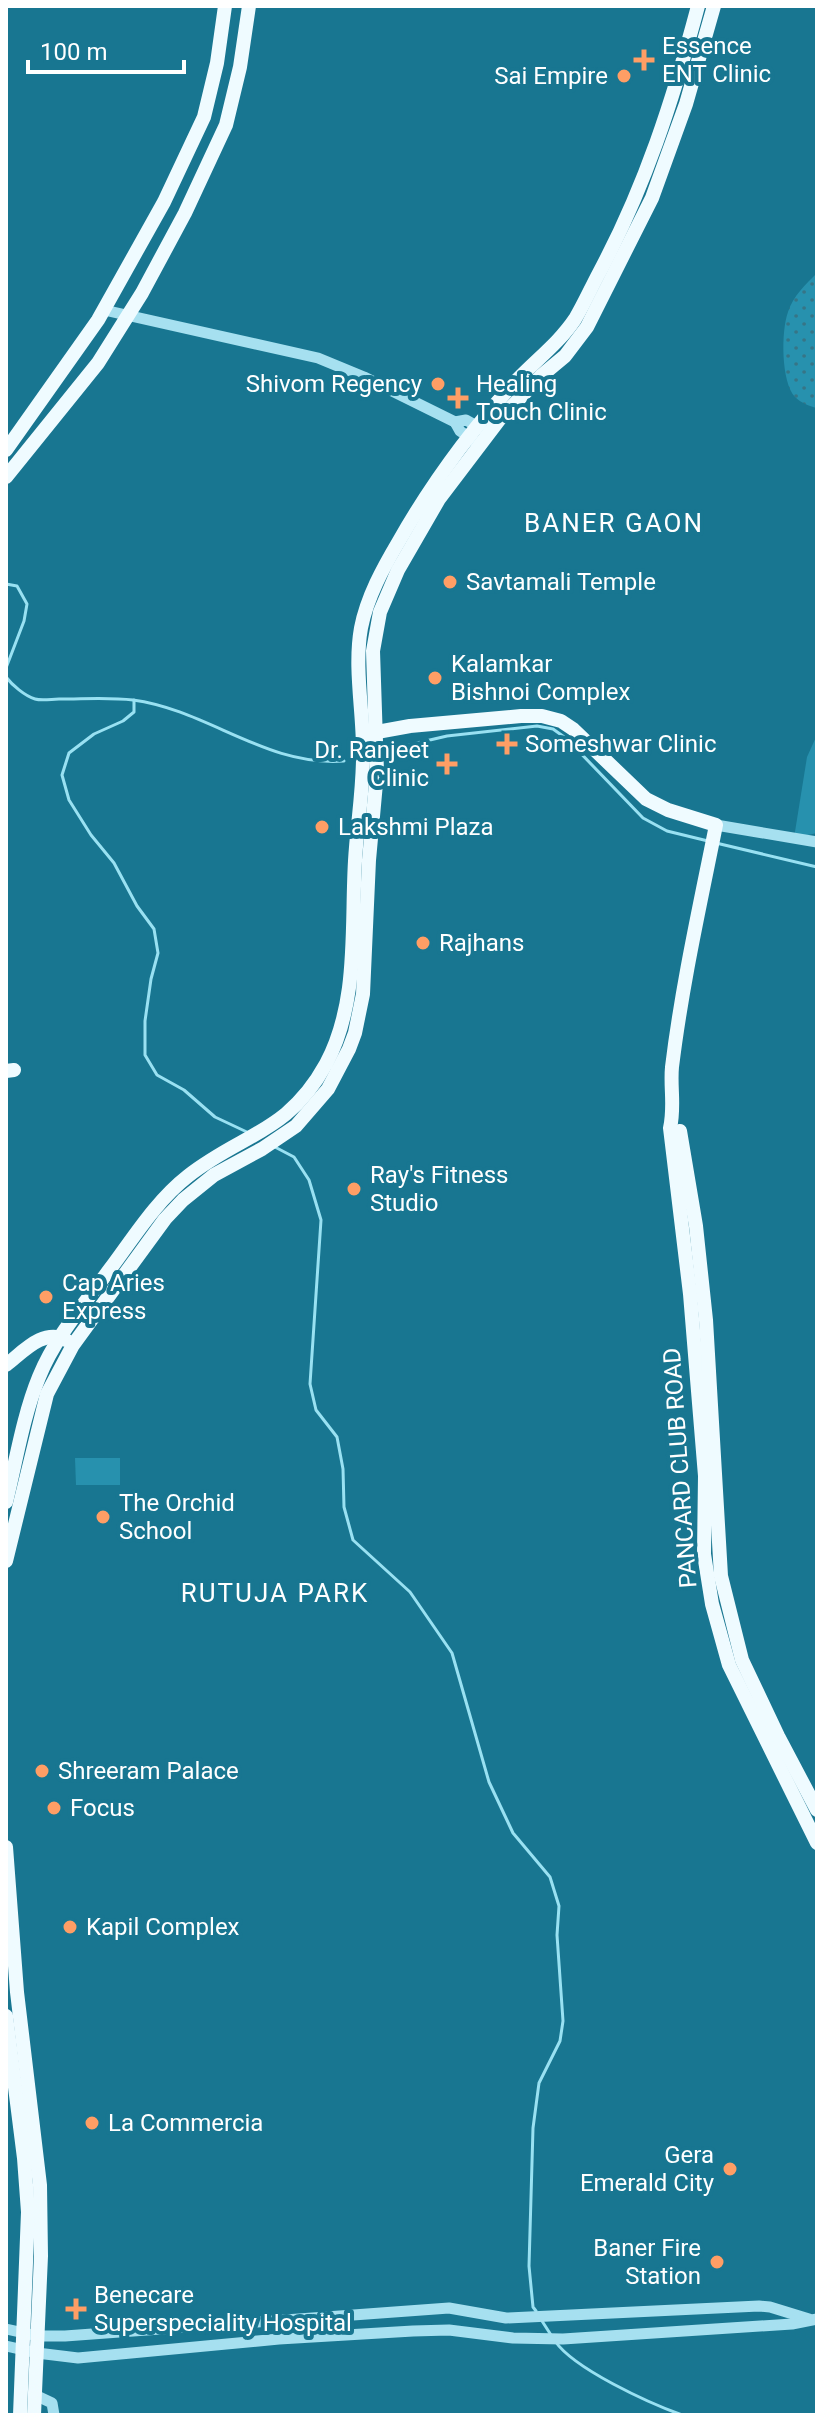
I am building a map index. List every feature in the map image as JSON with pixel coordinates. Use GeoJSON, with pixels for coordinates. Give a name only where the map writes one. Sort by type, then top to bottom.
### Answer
{"type":"FeatureCollection","features":[{"type":"Feature","properties":{"kind":"main road"},"geometry":{"type":"LineString","coordinates":[[6,450],[104,310],[164,202],[204,117],[225,6]]}},
{"type":"Feature","properties":{"kind":"main road"},"geometry":{"type":"LineString","coordinates":[[6,477],[98,363],[185,213],[226,125],[240,67],[249,6]]}},
{"type":"Feature","properties":{"kind":"main road"},"geometry":{"type":"LineString","coordinates":[[6,1502],[28,1412],[67,1341],[154,1210],[192,1173],[248,1141],[281,1130],[310,1112],[328,1089],[349,1049],[360,1015],[377,772],[373,651],[380,612],[398,570],[479,435],[515,383],[547,353],[575,319],[613,248],[637,200],[661,134],[698,6]]}},
{"type":"Feature","properties":{"kind":"main road"},"geometry":{"type":"LineString","coordinates":[[67,1341],[183,1200],[214,1175],[262,1149],[281,1130],[316,1081],[336,1043],[346,1012],[363,771],[359,650],[361,628],[375,586],[428,491],[479,435],[573,347],[587,327],[639,228],[682,115],[714,6]]}},
{"type":"Feature","properties":{"kind":"main road"},"geometry":{"type":"LineString","coordinates":[[377,732],[521,716],[542,716],[561,721],[646,799],[716,827]]}},
{"type":"Feature","properties":{"kind":"main road","name":"PANCARD CLUB ROAD"},"geometry":{"type":"LineString","coordinates":[[716,827],[691,949],[672,1070],[673,1116],[670,1128],[690,1294],[705,1476],[704,1554],[712,1604],[729,1665],[817,1843]]}},
{"type":"Feature","properties":{"kind":"main road","name":"PANCARD CLUB ROAD"},"geometry":{"type":"LineString","coordinates":[[673,1116],[679,1127],[696,1226],[706,1320],[721,1576],[742,1660],[817,1810]]}},
{"type":"Feature","properties":{"kind":"main road"},"geometry":{"type":"LineString","coordinates":[[6,1365],[46,1337],[67,1341]]}},
{"type":"Feature","properties":{"kind":"main road"},"geometry":{"type":"LineString","coordinates":[[6,1561],[50,1370]]}},
{"type":"Feature","properties":{"kind":"main road"},"geometry":{"type":"LineString","coordinates":[[6,1847],[28,2212],[31,2334],[20,2415]]}},
{"type":"Feature","properties":{"kind":"main road"},"geometry":{"type":"LineString","coordinates":[[6,2016],[15,2032]]}},
{"type":"Feature","properties":{"kind":"main road"},"geometry":{"type":"LineString","coordinates":[[30,2351],[34,2415]]}},
{"type":"Feature","properties":{"kind":"street"},"geometry":{"type":"LineString","coordinates":[[104,310],[318,358],[455,422],[460,431],[479,435]]}},
{"type":"Feature","properties":{"kind":"street"},"geometry":{"type":"LineString","coordinates":[[716,827],[817,842]]}},
{"type":"Feature","properties":{"kind":"street"},"geometry":{"type":"LineString","coordinates":[[6,2329],[31,2334],[449,2308],[513,2318],[547,2318],[759,2306],[813,2319]]}},
{"type":"Feature","properties":{"kind":"street"},"geometry":{"type":"LineString","coordinates":[[6,2346],[78,2358],[279,2339],[413,2331],[449,2330],[513,2338],[563,2339],[792,2324],[813,2319]]}},
{"type":"Feature","properties":{"kind":"street"},"geometry":{"type":"LineString","coordinates":[[35,2395],[52,2403],[54,2415]]}},
{"type":"Feature","properties":{"kind":"shaded area"},"geometry":{"type":"Polygon","coordinates":[[[817,273],[817,408],[800,401],[790,390],[783,343],[790,306],[817,273]]]}},
{"type":"Feature","properties":{"kind":"shaded area"},"geometry":{"type":"Polygon","coordinates":[[[817,735],[817,833],[794,838],[807,757],[817,735]]]}},
{"type":"Feature","properties":{"kind":"shaded area"},"geometry":{"type":"Polygon","coordinates":[[[75,1458],[120,1458],[120,1485],[76,1485],[75,1458]]]}},
{"type":"Feature","properties":{"kind":"waterway"},"geometry":{"type":"LineString","coordinates":[[6,584],[17,586],[27,604],[24,621],[6,668]]}},
{"type":"Feature","properties":{"kind":"waterway"},"geometry":{"type":"LineString","coordinates":[[6,677],[19,690],[35,699],[133,700],[187,715],[289,755],[316,761],[344,761]]}},
{"type":"Feature","properties":{"kind":"waterway"},"geometry":{"type":"LineString","coordinates":[[134,700],[134,712],[123,721],[94,734],[69,753],[62,775],[69,800],[91,835],[114,863],[137,906],[154,929],[158,953],[145,1021],[145,1055],[157,1075],[184,1090],[215,1117],[249,1133]]}},
{"type":"Feature","properties":{"kind":"waterway"},"geometry":{"type":"LineString","coordinates":[[400,747],[447,736],[537,726],[553,729],[567,739],[643,818],[667,831],[708,841]]}},
{"type":"Feature","properties":{"kind":"waterway"},"geometry":{"type":"LineString","coordinates":[[716,843],[817,867]]}},
{"type":"Feature","properties":{"kind":"waterway"},"geometry":{"type":"LineString","coordinates":[[273,1146],[294,1157],[309,1180],[321,1220],[310,1384],[316,1410],[337,1437],[343,1469],[344,1507],[353,1540],[410,1592],[452,1653],[489,1782],[513,1833],[550,1877],[559,1906],[557,1935],[563,2021],[560,2041],[539,2083],[533,2128],[529,2266],[536,2311]]}},
{"type":"Feature","properties":{"kind":"waterway"},"geometry":{"type":"LineString","coordinates":[[542,2321],[551,2335]]}},
{"type":"Feature","properties":{"kind":"waterway"},"geometry":{"type":"LineString","coordinates":[[555,2341],[595,2374],[682,2415]]}},
{"type":"Feature","properties":{"kind":"place","name":"Essence ENT Clinic"},"geometry":{"type":"Point","coordinates":[644,60]}},
{"type":"Feature","properties":{"kind":"place","name":"Sai Empire"},"geometry":{"type":"Point","coordinates":[624,76]}},
{"type":"Feature","properties":{"kind":"place","name":"Shivom Regency"},"geometry":{"type":"Point","coordinates":[438,384]}},
{"type":"Feature","properties":{"kind":"place","name":"Healing Touch Clinic"},"geometry":{"type":"Point","coordinates":[458,398]}},
{"type":"Feature","properties":{"kind":"place","name":"Savtamali Temple"},"geometry":{"type":"Point","coordinates":[450,582]}},
{"type":"Feature","properties":{"kind":"place","name":"Kalamkar Bishnoi Complex"},"geometry":{"type":"Point","coordinates":[435,678]}},
{"type":"Feature","properties":{"kind":"place","name":"Someshwar Clinic"},"geometry":{"type":"Point","coordinates":[507,744]}},
{"type":"Feature","properties":{"kind":"place","name":"Dr. Ranjeet Clinic"},"geometry":{"type":"Point","coordinates":[447,764]}},
{"type":"Feature","properties":{"kind":"place","name":"Lakshmi Plaza"},"geometry":{"type":"Point","coordinates":[322,827]}},
{"type":"Feature","properties":{"kind":"place","name":"Rajhans"},"geometry":{"type":"Point","coordinates":[423,943]}},
{"type":"Feature","properties":{"kind":"place","name":"Ray's Fitness Studio"},"geometry":{"type":"Point","coordinates":[354,1189]}},
{"type":"Feature","properties":{"kind":"place","name":"Cap Aries Express"},"geometry":{"type":"Point","coordinates":[46,1297]}},
{"type":"Feature","properties":{"kind":"place","name":"The Orchid School"},"geometry":{"type":"Point","coordinates":[103,1517]}},
{"type":"Feature","properties":{"kind":"place","name":"Shreeram Palace"},"geometry":{"type":"Point","coordinates":[42,1771]}},
{"type":"Feature","properties":{"kind":"place","name":"Focus"},"geometry":{"type":"Point","coordinates":[54,1808]}},
{"type":"Feature","properties":{"kind":"place","name":"Kapil Complex"},"geometry":{"type":"Point","coordinates":[70,1927]}},
{"type":"Feature","properties":{"kind":"place","name":"La Commercia"},"geometry":{"type":"Point","coordinates":[92,2123]}},
{"type":"Feature","properties":{"kind":"place","name":"Gera Emerald City"},"geometry":{"type":"Point","coordinates":[730,2169]}},
{"type":"Feature","properties":{"kind":"place","name":"Baner Fire Station"},"geometry":{"type":"Point","coordinates":[717,2262]}},
{"type":"Feature","properties":{"kind":"place","name":"Benecare Superspeciality Hospital"},"geometry":{"type":"Point","coordinates":[76,2309]}},
{"type":"Feature","properties":{"kind":"district","name":"BANER GAON"},"geometry":{"type":"Point","coordinates":[614,523]}},
{"type":"Feature","properties":{"kind":"district","name":"RUTUJA PARK"},"geometry":{"type":"Point","coordinates":[275,1593]}}]}
